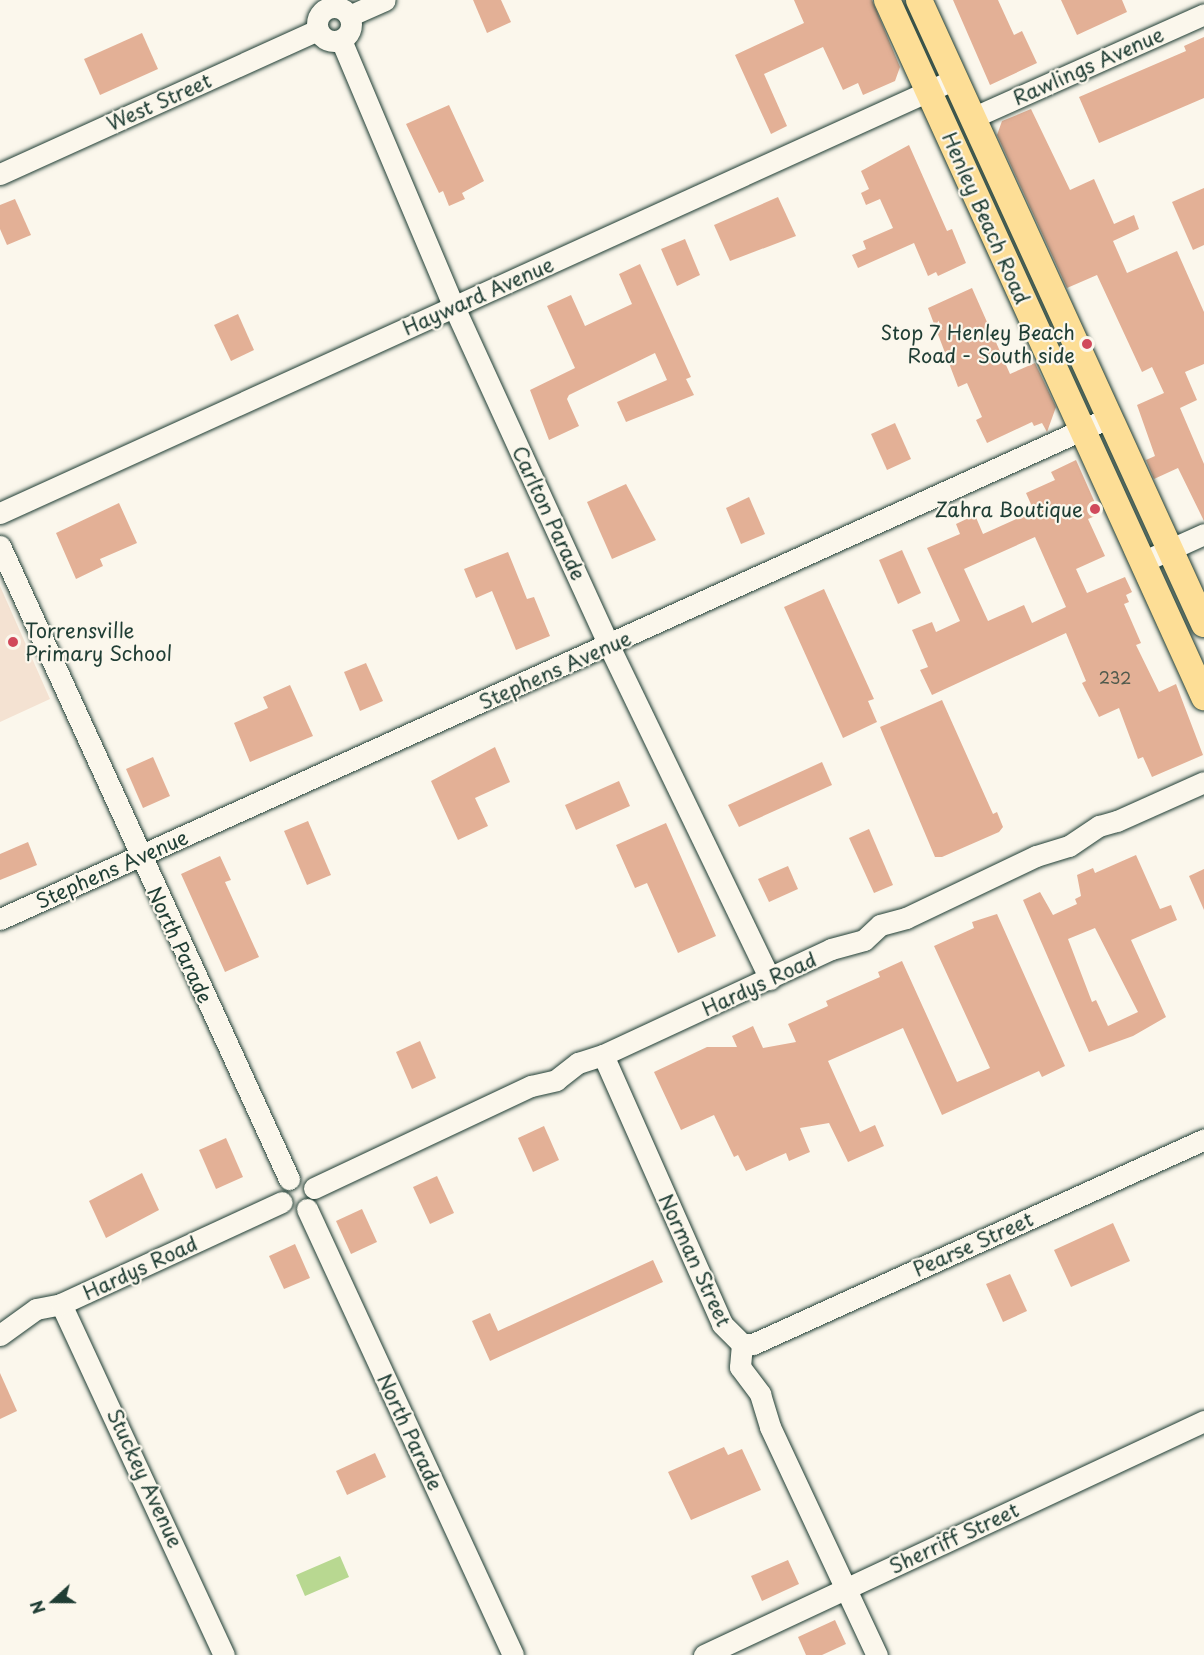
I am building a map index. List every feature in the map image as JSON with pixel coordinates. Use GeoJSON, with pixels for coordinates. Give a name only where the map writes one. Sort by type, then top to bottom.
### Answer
{"type":"FeatureCollection","features":[{"type":"Feature","properties":{"kind":"main road","name":"Henley Beach Road"},"geometry":{"type":"LineString","coordinates":[[887,0],[1204,697]]}},
{"type":"Feature","properties":{"kind":"main road","name":"Henley Beach Road"},"geometry":{"type":"LineString","coordinates":[[919,0],[1204,624]]}},
{"type":"Feature","properties":{"kind":"street"},"geometry":{"type":"LineString","coordinates":[[350,16],[385,0]]}},
{"type":"Feature","properties":{"kind":"street"},"geometry":{"type":"LineString","coordinates":[[323,5],[339,7],[350,16],[348,34],[341,40],[325,38],[318,30],[318,18],[323,5]]}},
{"type":"Feature","properties":{"kind":"street","name":"Rawlings Avenue"},"geometry":{"type":"LineString","coordinates":[[972,118],[1204,14]]}},
{"type":"Feature","properties":{"kind":"street","name":"West Street"},"geometry":{"type":"LineString","coordinates":[[0,174],[318,30]]}},
{"type":"Feature","properties":{"kind":"street","name":"Carlton Parade"},"geometry":{"type":"LineString","coordinates":[[341,40],[454,307],[609,646],[770,979]]}},
{"type":"Feature","properties":{"kind":"street","name":"Hayward Avenue"},"geometry":{"type":"LineString","coordinates":[[0,513],[955,79]]}},
{"type":"Feature","properties":{"kind":"street","name":"Stephens Avenue"},"geometry":{"type":"LineString","coordinates":[[0,919],[609,646],[1110,417]]}},
{"type":"Feature","properties":{"kind":"street"},"geometry":{"type":"LineString","coordinates":[[1142,562],[1204,534]]}},
{"type":"Feature","properties":{"kind":"street","name":"North Parade"},"geometry":{"type":"LineString","coordinates":[[0,546],[140,857],[289,1179]]}},
{"type":"Feature","properties":{"kind":"street","name":"Hardys Road"},"geometry":{"type":"LineString","coordinates":[[314,1188],[531,1086],[556,1080],[578,1063],[603,1055],[831,949],[864,940],[880,925],[906,918],[1036,856],[1070,846],[1099,826],[1118,821],[1204,782]]}},
{"type":"Feature","properties":{"kind":"street","name":"Norman Street"},"geometry":{"type":"LineString","coordinates":[[603,1055],[722,1324],[742,1344],[740,1367],[760,1394],[770,1427],[877,1655]]}},
{"type":"Feature","properties":{"kind":"street","name":"Pearse Street"},"geometry":{"type":"LineString","coordinates":[[742,1344],[753,1344],[1204,1139]]}},
{"type":"Feature","properties":{"kind":"street"},"geometry":{"type":"LineString","coordinates":[[289,1179],[307,1180],[314,1188],[313,1203],[307,1209],[289,1209],[282,1202],[280,1194],[289,1179]]}},
{"type":"Feature","properties":{"kind":"street","name":"Hardys Road"},"geometry":{"type":"LineString","coordinates":[[0,1335],[36,1309],[61,1304],[282,1202]]}},
{"type":"Feature","properties":{"kind":"street","name":"North Parade"},"geometry":{"type":"LineString","coordinates":[[307,1209],[513,1655]]}},
{"type":"Feature","properties":{"kind":"street","name":"Stuckey Avenue"},"geometry":{"type":"LineString","coordinates":[[61,1304],[224,1655]]}},
{"type":"Feature","properties":{"kind":"street","name":"Sherriff Street"},"geometry":{"type":"LineString","coordinates":[[704,1655],[1204,1421]]}},
{"type":"Feature","properties":{"kind":"shaded area","name":"Torrensville Primary School"},"geometry":{"type":"Polygon","coordinates":[[[0,586],[50,699],[0,722],[0,586]]]}},
{"type":"Feature","properties":{"kind":"green space"},"geometry":{"type":"Polygon","coordinates":[[[340,1556],[349,1577],[305,1596],[296,1575],[340,1556]]]}},
{"type":"Feature","properties":{"kind":"building"},"geometry":{"type":"Polygon","coordinates":[[[473,0],[501,0],[511,22],[487,33],[473,0]]]}},
{"type":"Feature","properties":{"kind":"building"},"geometry":{"type":"Polygon","coordinates":[[[794,0],[872,0],[900,67],[895,81],[863,95],[858,83],[843,90],[823,47],[764,74],[787,126],[771,134],[735,55],[804,23],[794,0]]]}},
{"type":"Feature","properties":{"kind":"building"},"geometry":{"type":"Polygon","coordinates":[[[953,0],[998,0],[1014,35],[1022,31],[1037,63],[990,85],[953,0]]]}},
{"type":"Feature","properties":{"kind":"building"},"geometry":{"type":"Polygon","coordinates":[[[1061,0],[1122,0],[1127,12],[1077,35],[1061,0]]]}},
{"type":"Feature","properties":{"kind":"building"},"geometry":{"type":"Polygon","coordinates":[[[142,33],[158,69],[100,95],[84,59],[142,33]]]}},
{"type":"Feature","properties":{"kind":"building"},"geometry":{"type":"Polygon","coordinates":[[[1204,37],[1204,98],[1099,143],[1079,97],[1186,51],[1184,46],[1204,37]]]}},
{"type":"Feature","properties":{"kind":"building"},"geometry":{"type":"Polygon","coordinates":[[[449,105],[484,181],[462,193],[465,199],[449,206],[443,191],[439,193],[406,124],[449,105]]]}},
{"type":"Feature","properties":{"kind":"building"},"geometry":{"type":"Polygon","coordinates":[[[1031,109],[1070,190],[1094,179],[1114,224],[1134,215],[1139,229],[1113,241],[1127,273],[1177,251],[1204,312],[1204,364],[1185,372],[1197,400],[1180,408],[1204,464],[1204,521],[1178,468],[1154,479],[1146,460],[1155,456],[1137,405],[1164,393],[1152,367],[1142,372],[1097,275],[1067,288],[997,135],[1002,121],[1031,109]]]}},
{"type":"Feature","properties":{"kind":"building"},"geometry":{"type":"Polygon","coordinates":[[[909,145],[947,231],[952,229],[966,263],[938,276],[936,272],[928,276],[914,243],[858,268],[852,255],[866,249],[863,241],[893,228],[880,199],[866,205],[861,193],[869,189],[861,171],[909,145]]]}},
{"type":"Feature","properties":{"kind":"building"},"geometry":{"type":"Polygon","coordinates":[[[1204,188],[1204,245],[1193,250],[1172,202],[1204,188]]]}},
{"type":"Feature","properties":{"kind":"building"},"geometry":{"type":"Polygon","coordinates":[[[778,197],[796,236],[730,261],[714,225],[778,197]]]}},
{"type":"Feature","properties":{"kind":"building"},"geometry":{"type":"Polygon","coordinates":[[[15,199],[31,235],[7,245],[0,229],[0,205],[15,199]]]}},
{"type":"Feature","properties":{"kind":"building"},"geometry":{"type":"Polygon","coordinates":[[[685,239],[700,275],[677,286],[661,249],[685,239]]]}},
{"type":"Feature","properties":{"kind":"building"},"geometry":{"type":"Polygon","coordinates":[[[640,264],[691,377],[686,379],[694,395],[626,422],[617,402],[667,380],[655,353],[569,395],[567,399],[579,426],[549,440],[530,390],[575,368],[547,306],[571,295],[585,326],[632,304],[619,274],[640,264]]]}},
{"type":"Feature","properties":{"kind":"building"},"geometry":{"type":"Polygon","coordinates":[[[972,288],[1010,374],[1035,363],[1056,407],[1047,432],[1042,423],[1034,426],[1032,422],[987,443],[976,420],[982,417],[967,383],[958,387],[928,308],[972,288]]]}},
{"type":"Feature","properties":{"kind":"building"},"geometry":{"type":"Polygon","coordinates":[[[238,314],[254,350],[231,361],[214,325],[238,314]]]}},
{"type":"Feature","properties":{"kind":"building"},"geometry":{"type":"Polygon","coordinates":[[[895,423],[911,459],[887,470],[871,434],[895,423]]]}},
{"type":"Feature","properties":{"kind":"building"},"geometry":{"type":"Polygon","coordinates":[[[1076,460],[1100,514],[1088,519],[1105,556],[1076,569],[1087,593],[1125,577],[1132,592],[1126,595],[1129,602],[1124,604],[1141,643],[1136,645],[1159,692],[1176,684],[1203,755],[1152,777],[1143,757],[1138,759],[1119,708],[1099,717],[1082,683],[1086,681],[1066,633],[932,695],[920,670],[928,667],[912,630],[932,622],[936,632],[960,621],[927,548],[960,534],[956,524],[975,515],[983,534],[1034,511],[1026,493],[1055,480],[1051,472],[1076,460]],[[1035,537],[964,569],[988,621],[1024,605],[1032,623],[1066,607],[1035,537]]]}},
{"type":"Feature","properties":{"kind":"building"},"geometry":{"type":"Polygon","coordinates":[[[626,484],[656,540],[612,559],[587,502],[626,484]]]}},
{"type":"Feature","properties":{"kind":"building"},"geometry":{"type":"Polygon","coordinates":[[[749,497],[765,534],[741,544],[726,508],[749,497]]]}},
{"type":"Feature","properties":{"kind":"building"},"geometry":{"type":"Polygon","coordinates":[[[119,503],[137,543],[100,559],[103,566],[76,579],[56,533],[119,503]]]}},
{"type":"Feature","properties":{"kind":"building"},"geometry":{"type":"Polygon","coordinates":[[[902,550],[921,593],[898,604],[879,560],[902,550]]]}},
{"type":"Feature","properties":{"kind":"building"},"geometry":{"type":"Polygon","coordinates":[[[508,552],[527,599],[534,597],[550,636],[516,650],[492,591],[476,598],[464,569],[508,552]]]}},
{"type":"Feature","properties":{"kind":"building"},"geometry":{"type":"Polygon","coordinates":[[[824,589],[874,699],[868,701],[877,722],[843,738],[784,607],[824,589]]]}},
{"type":"Feature","properties":{"kind":"building"},"geometry":{"type":"Polygon","coordinates":[[[366,663],[383,701],[360,711],[344,672],[366,663]]]}},
{"type":"Feature","properties":{"kind":"building"},"geometry":{"type":"Polygon","coordinates":[[[290,685],[313,736],[250,762],[234,723],[268,708],[263,697],[290,685]]]}},
{"type":"Feature","properties":{"kind":"building"},"geometry":{"type":"Polygon","coordinates":[[[942,700],[993,814],[997,812],[1003,827],[999,832],[942,857],[935,857],[880,727],[942,700]]]}},
{"type":"Feature","properties":{"kind":"building"},"geometry":{"type":"Polygon","coordinates":[[[495,747],[510,782],[475,798],[488,826],[458,840],[431,781],[495,747]]]}},
{"type":"Feature","properties":{"kind":"building"},"geometry":{"type":"Polygon","coordinates":[[[153,757],[170,796],[143,808],[126,769],[153,757]]]}},
{"type":"Feature","properties":{"kind":"building"},"geometry":{"type":"Polygon","coordinates":[[[822,762],[832,785],[739,827],[728,805],[822,762]]]}},
{"type":"Feature","properties":{"kind":"building"},"geometry":{"type":"Polygon","coordinates":[[[619,781],[630,806],[576,830],[565,805],[619,781]]]}},
{"type":"Feature","properties":{"kind":"building"},"geometry":{"type":"Polygon","coordinates":[[[308,821],[331,875],[307,885],[284,831],[308,821]]]}},
{"type":"Feature","properties":{"kind":"building"},"geometry":{"type":"Polygon","coordinates":[[[666,823],[716,936],[678,953],[647,883],[635,888],[616,845],[666,823]]]}},
{"type":"Feature","properties":{"kind":"building"},"geometry":{"type":"Polygon","coordinates":[[[869,829],[893,885],[874,893],[849,838],[869,829]]]}},
{"type":"Feature","properties":{"kind":"building"},"geometry":{"type":"Polygon","coordinates":[[[28,842],[37,865],[0,880],[0,854],[28,842]]]}},
{"type":"Feature","properties":{"kind":"building"},"geometry":{"type":"Polygon","coordinates":[[[1136,855],[1160,909],[1171,905],[1177,920],[1131,940],[1166,1017],[1133,1036],[1089,1052],[1023,900],[1040,892],[1053,915],[1077,904],[1075,899],[1081,896],[1077,875],[1093,868],[1095,873],[1136,855]],[[1095,928],[1068,939],[1092,1002],[1096,1000],[1108,1026],[1138,1012],[1095,928]]]}},
{"type":"Feature","properties":{"kind":"building"},"geometry":{"type":"Polygon","coordinates":[[[220,856],[231,880],[225,882],[259,957],[225,972],[181,874],[220,856]]]}},
{"type":"Feature","properties":{"kind":"building"},"geometry":{"type":"Polygon","coordinates":[[[788,866],[798,889],[769,902],[758,879],[788,866]]]}},
{"type":"Feature","properties":{"kind":"building"},"geometry":{"type":"Polygon","coordinates":[[[1204,869],[1204,910],[1189,876],[1204,869]]]}},
{"type":"Feature","properties":{"kind":"building"},"geometry":{"type":"Polygon","coordinates":[[[997,914],[1065,1066],[1042,1077],[1039,1071],[942,1115],[903,1028],[828,1061],[860,1132],[875,1125],[884,1146],[848,1162],[829,1123],[800,1128],[810,1152],[789,1161],[786,1153],[746,1171],[738,1155],[734,1157],[714,1115],[681,1130],[654,1072],[707,1047],[737,1047],[732,1036],[753,1026],[763,1048],[796,1042],[788,1024],[828,1006],[826,1001],[880,977],[878,972],[902,961],[957,1082],[990,1068],[934,946],[974,928],[972,922],[997,914]]]}},
{"type":"Feature","properties":{"kind":"building"},"geometry":{"type":"Polygon","coordinates":[[[420,1041],[436,1078],[412,1089],[396,1052],[420,1041]]]}},
{"type":"Feature","properties":{"kind":"building"},"geometry":{"type":"Polygon","coordinates":[[[544,1126],[559,1160],[533,1172],[518,1138],[544,1126]]]}},
{"type":"Feature","properties":{"kind":"building"},"geometry":{"type":"Polygon","coordinates":[[[226,1138],[243,1177],[216,1189],[199,1150],[226,1138]]]}},
{"type":"Feature","properties":{"kind":"building"},"geometry":{"type":"Polygon","coordinates":[[[142,1173],[159,1210],[106,1238],[89,1201],[142,1173]]]}},
{"type":"Feature","properties":{"kind":"building"},"geometry":{"type":"Polygon","coordinates":[[[437,1176],[454,1213],[430,1224],[413,1187],[437,1176]]]}},
{"type":"Feature","properties":{"kind":"building"},"geometry":{"type":"Polygon","coordinates":[[[362,1209],[377,1242],[351,1254],[336,1221],[362,1209]]]}},
{"type":"Feature","properties":{"kind":"building"},"geometry":{"type":"Polygon","coordinates":[[[1113,1223],[1130,1261],[1071,1287],[1054,1250],[1113,1223]]]}},
{"type":"Feature","properties":{"kind":"building"},"geometry":{"type":"Polygon","coordinates":[[[295,1244],[310,1278],[284,1289],[269,1256],[295,1244]]]}},
{"type":"Feature","properties":{"kind":"building"},"geometry":{"type":"Polygon","coordinates":[[[653,1260],[663,1282],[490,1361],[472,1321],[490,1313],[498,1331],[653,1260]]]}},
{"type":"Feature","properties":{"kind":"building"},"geometry":{"type":"Polygon","coordinates":[[[1010,1274],[1027,1311],[1003,1322],[986,1284],[1010,1274]]]}},
{"type":"Feature","properties":{"kind":"building"},"geometry":{"type":"Polygon","coordinates":[[[0,1373],[17,1411],[0,1419],[0,1373]]]}},
{"type":"Feature","properties":{"kind":"building"},"geometry":{"type":"Polygon","coordinates":[[[724,1447],[728,1455],[742,1449],[761,1490],[691,1520],[668,1472],[724,1447]]]}},
{"type":"Feature","properties":{"kind":"building"},"geometry":{"type":"Polygon","coordinates":[[[375,1453],[386,1477],[347,1495],[336,1471],[375,1453]]]}},
{"type":"Feature","properties":{"kind":"building"},"geometry":{"type":"Polygon","coordinates":[[[788,1560],[799,1584],[762,1601],[751,1576],[788,1560]]]}},
{"type":"Feature","properties":{"kind":"building"},"geometry":{"type":"Polygon","coordinates":[[[835,1620],[846,1644],[822,1655],[806,1655],[798,1637],[835,1620]]]}},
{"type":"Feature","properties":{"kind":"place","name":"Stop 7 Henley Beach Road - South side"},"geometry":{"type":"Point","coordinates":[1087,344]}},
{"type":"Feature","properties":{"kind":"place","name":"Zahra Boutique"},"geometry":{"type":"Point","coordinates":[1095,509]}},
{"type":"Feature","properties":{"kind":"place","name":"Torrensville Primary School"},"geometry":{"type":"Point","coordinates":[13,642]}}]}
